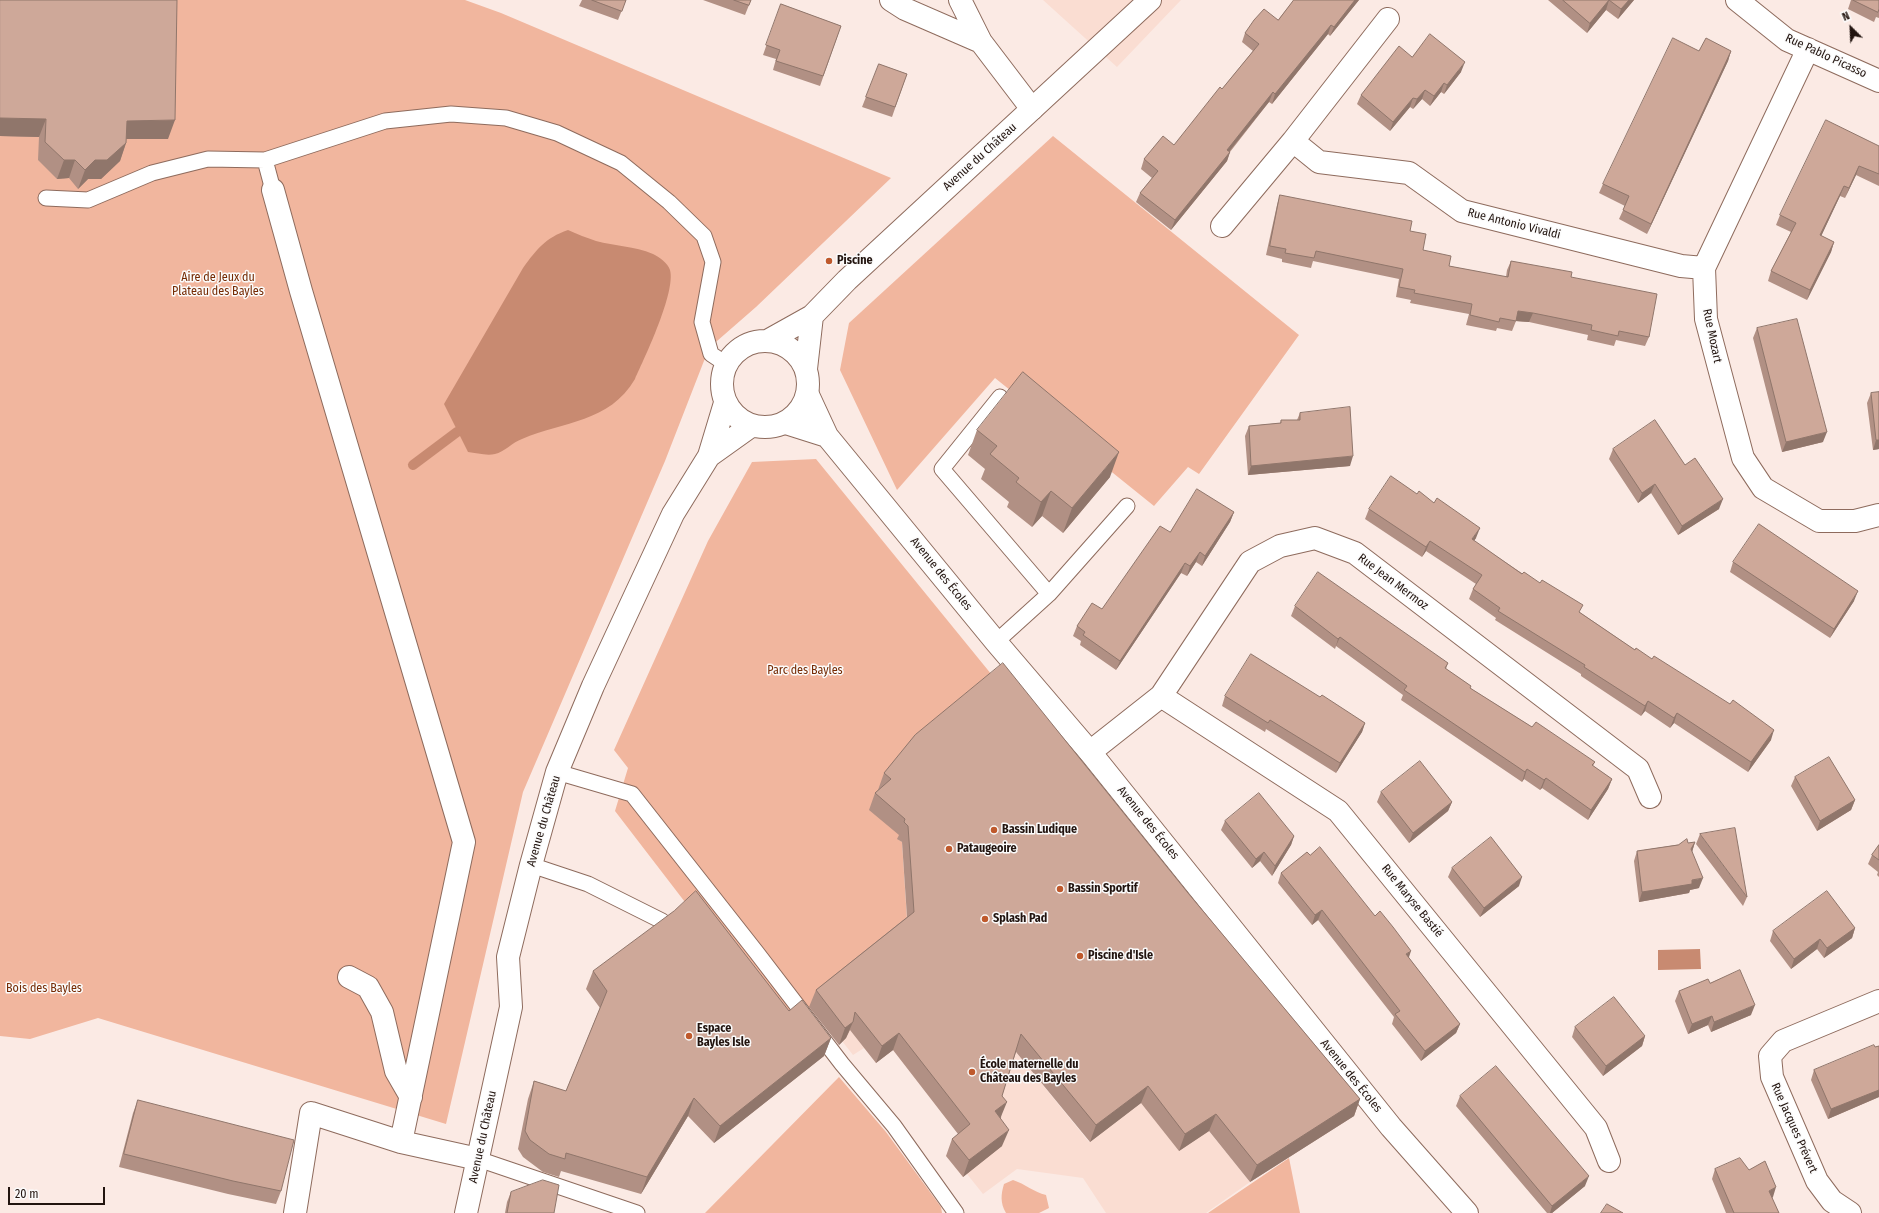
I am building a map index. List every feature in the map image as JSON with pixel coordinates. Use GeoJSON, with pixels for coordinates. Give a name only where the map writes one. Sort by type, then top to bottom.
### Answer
{"type":"FeatureCollection","features":[{"type":"Feature","properties":{"kind":"street"},"geometry":{"type":"LineString","coordinates":[[891,0],[905,9],[981,42]]}},
{"type":"Feature","properties":{"kind":"street"},"geometry":{"type":"LineString","coordinates":[[960,0],[981,42],[1032,109]]}},
{"type":"Feature","properties":{"kind":"street","name":"Avenue du Château"},"geometry":{"type":"LineString","coordinates":[[769,340],[812,316],[847,280],[1150,0]]}},
{"type":"Feature","properties":{"kind":"street","name":"Rue Pablo Picasso"},"geometry":{"type":"LineString","coordinates":[[1737,0],[1787,40],[1879,81]]}},
{"type":"Feature","properties":{"kind":"street"},"geometry":{"type":"LineString","coordinates":[[1222,226],[1293,142],[1388,19]]}},
{"type":"Feature","properties":{"kind":"street","name":"Rue Mozart"},"geometry":{"type":"LineString","coordinates":[[1808,49],[1704,268],[1706,319],[1743,458],[1763,488],[1819,521],[1855,521],[1879,515]]}},
{"type":"Feature","properties":{"kind":"street","name":"Rue Antonio Vivaldi"},"geometry":{"type":"LineString","coordinates":[[1293,142],[1318,162],[1409,173],[1462,211],[1681,266],[1704,268]]}},
{"type":"Feature","properties":{"kind":"street"},"geometry":{"type":"LineString","coordinates":[[273,190],[303,299],[464,842],[401,1142]]}},
{"type":"Feature","properties":{"kind":"street"},"geometry":{"type":"LineString","coordinates":[[806,369],[800,358],[792,349],[781,343],[769,340],[752,342],[737,350],[726,364],[721,383],[725,403],[736,417],[751,426],[769,428],[786,423],[800,411],[808,395],[806,369],[812,316]]}},
{"type":"Feature","properties":{"kind":"street","name":"Avenue des Écoles"},"geometry":{"type":"LineString","coordinates":[[808,395],[827,436],[996,642],[1090,752],[1391,1127],[1467,1213]]}},
{"type":"Feature","properties":{"kind":"street","name":"Avenue du Château"},"geometry":{"type":"LineString","coordinates":[[466,1213],[511,1007],[508,957],[531,865],[557,772],[593,686],[673,514],[709,456],[725,403]]}},
{"type":"Feature","properties":{"kind":"street"},"geometry":{"type":"LineString","coordinates":[[786,423],[827,436]]}},
{"type":"Feature","properties":{"kind":"street","name":"Avenue du Château"},"geometry":{"type":"LineString","coordinates":[[709,456],[751,426]]}},
{"type":"Feature","properties":{"kind":"street","name":"Rue Jean Mermoz"},"geometry":{"type":"LineString","coordinates":[[1090,752],[1161,696],[1250,562],[1280,546],[1315,538],[1355,553],[1638,768],[1650,797]]}},
{"type":"Feature","properties":{"kind":"street","name":"Rue Maryse Bastié"},"geometry":{"type":"LineString","coordinates":[[1161,696],[1338,811],[1596,1128],[1609,1161]]}},
{"type":"Feature","properties":{"kind":"street"},"geometry":{"type":"LineString","coordinates":[[349,977],[368,987],[382,1012],[396,1071],[411,1096]]}},
{"type":"Feature","properties":{"kind":"street","name":"Rue Jacques Prévert"},"geometry":{"type":"LineString","coordinates":[[1850,1213],[1832,1201],[1817,1181],[1772,1077],[1770,1056],[1783,1041],[1879,1001]]}},
{"type":"Feature","properties":{"kind":"street"},"geometry":{"type":"LineString","coordinates":[[296,1213],[311,1113],[401,1142],[478,1159]]}},
{"type":"Feature","properties":{"kind":"lane"},"geometry":{"type":"LineString","coordinates":[[46,198],[88,200],[152,173],[208,159],[265,160],[385,121],[451,114],[506,118],[557,133],[621,163],[669,202],[704,236],[713,262],[702,322],[711,354],[726,364]]}},
{"type":"Feature","properties":{"kind":"lane"},"geometry":{"type":"LineString","coordinates":[[265,160],[273,190]]}},
{"type":"Feature","properties":{"kind":"lane"},"geometry":{"type":"LineString","coordinates":[[1000,397],[942,469],[1049,594]]}},
{"type":"Feature","properties":{"kind":"lane"},"geometry":{"type":"LineString","coordinates":[[996,642],[1049,594],[1127,506]]}},
{"type":"Feature","properties":{"kind":"lane"},"geometry":{"type":"LineString","coordinates":[[557,772],[632,794],[842,1064],[894,1126],[956,1213]]}},
{"type":"Feature","properties":{"kind":"lane"},"geometry":{"type":"LineString","coordinates":[[531,865],[588,884],[662,921]]}},
{"type":"Feature","properties":{"kind":"lane"},"geometry":{"type":"LineString","coordinates":[[478,1159],[637,1213]]}},
{"type":"Feature","properties":{"kind":"shaded area"},"geometry":{"type":"Polygon","coordinates":[[[1043,0],[1181,0],[1117,67],[1043,0]]]}},
{"type":"Feature","properties":{"kind":"shaded area"},"geometry":{"type":"Polygon","coordinates":[[[568,230],[596,241],[646,251],[653,254],[669,267],[671,280],[664,308],[640,369],[635,379],[624,393],[599,413],[522,439],[492,455],[468,452],[444,404],[523,268],[542,245],[553,237],[568,230]]]}},
{"type":"Feature","properties":{"kind":"shaded area"},"geometry":{"type":"Polygon","coordinates":[[[1700,949],[1701,969],[1658,970],[1658,950],[1700,949]]]}},
{"type":"Feature","properties":{"kind":"shaded area","name":"École maternelle du Château des Bayles"},"geometry":{"type":"Polygon","coordinates":[[[955,977],[1089,1142],[1169,1082],[1250,1182],[1206,1213],[1106,1213],[1083,1178],[1017,1169],[983,1194],[967,1174],[963,1177],[946,1156],[964,1141],[893,1050],[876,1063],[864,1048],[853,1055],[813,1004],[955,977]]]}},
{"type":"Feature","properties":{"kind":"green space"},"geometry":{"type":"Polygon","coordinates":[[[0,0],[465,0],[501,13],[891,178],[756,307],[709,348],[665,461],[523,792],[446,1124],[98,1018],[30,1039],[0,1036],[0,0]]]}},
{"type":"Feature","properties":{"kind":"green space"},"geometry":{"type":"Polygon","coordinates":[[[1053,136],[1299,335],[1199,474],[1188,467],[1154,506],[995,378],[897,490],[840,370],[849,323],[1053,136]]]}},
{"type":"Feature","properties":{"kind":"green space","name":"Parc des Bayles"},"geometry":{"type":"Polygon","coordinates":[[[816,459],[996,680],[901,831],[898,839],[902,842],[907,919],[787,1029],[731,962],[615,811],[628,768],[614,750],[708,541],[752,462],[816,459]]]}},
{"type":"Feature","properties":{"kind":"green space"},"geometry":{"type":"Polygon","coordinates":[[[839,1077],[886,1132],[941,1207],[942,1213],[705,1213],[839,1077]]]}},
{"type":"Feature","properties":{"kind":"green space"},"geometry":{"type":"Polygon","coordinates":[[[1289,1158],[1300,1213],[1208,1213],[1289,1158]]]}},
{"type":"Feature","properties":{"kind":"green space"},"geometry":{"type":"Polygon","coordinates":[[[1013,1180],[1046,1195],[1049,1208],[1039,1213],[1006,1213],[1002,1202],[1002,1191],[1004,1184],[1013,1180]]]}},
{"type":"Feature","properties":{"kind":"building"},"geometry":{"type":"Polygon","coordinates":[[[0,0],[177,0],[175,120],[127,121],[126,143],[107,160],[95,160],[85,170],[75,160],[64,160],[45,142],[46,119],[0,118],[0,0]]]}},
{"type":"Feature","properties":{"kind":"building"},"geometry":{"type":"Polygon","coordinates":[[[592,0],[626,0],[622,11],[592,0]]]}},
{"type":"Feature","properties":{"kind":"building"},"geometry":{"type":"Polygon","coordinates":[[[734,0],[751,0],[749,5],[734,0]]]}},
{"type":"Feature","properties":{"kind":"building"},"geometry":{"type":"Polygon","coordinates":[[[1294,0],[1355,0],[1334,27],[1331,25],[1275,94],[1273,92],[1227,150],[1230,152],[1175,220],[1140,193],[1158,171],[1144,159],[1163,136],[1174,145],[1220,87],[1222,89],[1259,44],[1245,33],[1264,9],[1278,20],[1294,0]]]}},
{"type":"Feature","properties":{"kind":"building"},"geometry":{"type":"Polygon","coordinates":[[[1563,0],[1609,0],[1590,23],[1563,0]]]}},
{"type":"Feature","properties":{"kind":"building"},"geometry":{"type":"Polygon","coordinates":[[[1609,0],[1629,0],[1621,9],[1609,0]]]}},
{"type":"Feature","properties":{"kind":"building"},"geometry":{"type":"Polygon","coordinates":[[[1853,0],[1879,0],[1878,12],[1853,0]]]}},
{"type":"Feature","properties":{"kind":"building"},"geometry":{"type":"Polygon","coordinates":[[[781,4],[841,26],[823,76],[776,61],[780,50],[766,45],[781,4]]]}},
{"type":"Feature","properties":{"kind":"building"},"geometry":{"type":"Polygon","coordinates":[[[1430,34],[1465,62],[1447,85],[1444,83],[1434,96],[1425,90],[1417,99],[1413,98],[1393,122],[1361,95],[1399,46],[1412,57],[1430,34]]]}},
{"type":"Feature","properties":{"kind":"building"},"geometry":{"type":"Polygon","coordinates":[[[1673,38],[1699,51],[1706,38],[1731,51],[1651,224],[1623,210],[1629,196],[1603,184],[1673,38]]]}},
{"type":"Feature","properties":{"kind":"building"},"geometry":{"type":"Polygon","coordinates":[[[879,64],[907,74],[895,107],[866,97],[879,64]]]}},
{"type":"Feature","properties":{"kind":"building"},"geometry":{"type":"Polygon","coordinates":[[[1826,120],[1879,146],[1879,174],[1859,166],[1849,188],[1844,186],[1820,235],[1834,242],[1810,290],[1771,271],[1796,223],[1780,215],[1826,120]]]}},
{"type":"Feature","properties":{"kind":"building"},"geometry":{"type":"Polygon","coordinates":[[[1280,195],[1412,221],[1410,231],[1426,234],[1423,250],[1451,256],[1449,266],[1508,277],[1511,261],[1572,272],[1571,277],[1657,294],[1649,337],[1619,331],[1618,336],[1591,330],[1592,325],[1518,311],[1516,321],[1500,318],[1499,322],[1470,315],[1472,304],[1414,293],[1415,290],[1399,287],[1403,269],[1316,251],[1314,258],[1285,253],[1286,249],[1270,246],[1280,195]]]}},
{"type":"Feature","properties":{"kind":"building"},"geometry":{"type":"Polygon","coordinates":[[[1797,319],[1827,432],[1786,442],[1757,328],[1797,319]]]}},
{"type":"Feature","properties":{"kind":"building"},"geometry":{"type":"Polygon","coordinates":[[[1023,372],[1119,452],[1072,508],[1051,491],[1041,502],[1016,482],[1019,478],[990,454],[997,446],[977,430],[1023,372]]]}},
{"type":"Feature","properties":{"kind":"building"},"geometry":{"type":"Polygon","coordinates":[[[1879,392],[1879,440],[1876,440],[1871,393],[1879,392]]]}},
{"type":"Feature","properties":{"kind":"building"},"geometry":{"type":"Polygon","coordinates":[[[1350,407],[1353,456],[1251,466],[1249,426],[1281,423],[1281,420],[1300,420],[1300,413],[1350,407]]]}},
{"type":"Feature","properties":{"kind":"building"},"geometry":{"type":"Polygon","coordinates":[[[1655,420],[1685,465],[1695,458],[1723,499],[1682,526],[1655,484],[1642,493],[1613,449],[1655,420]]]}},
{"type":"Feature","properties":{"kind":"building"},"geometry":{"type":"Polygon","coordinates":[[[1391,476],[1417,494],[1419,491],[1434,503],[1437,498],[1480,528],[1472,539],[1522,574],[1524,572],[1540,583],[1542,580],[1583,605],[1579,612],[1635,650],[1636,648],[1652,659],[1654,656],[1730,704],[1733,700],[1774,730],[1751,762],[1677,713],[1674,718],[1648,701],[1645,706],[1584,667],[1585,665],[1498,611],[1500,608],[1473,589],[1482,575],[1430,541],[1426,547],[1369,509],[1391,476]]]}},
{"type":"Feature","properties":{"kind":"building"},"geometry":{"type":"Polygon","coordinates":[[[1197,489],[1234,512],[1205,556],[1200,552],[1190,566],[1185,563],[1120,661],[1083,635],[1085,632],[1077,626],[1092,603],[1102,609],[1160,526],[1170,532],[1197,489]]]}},
{"type":"Feature","properties":{"kind":"building"},"geometry":{"type":"Polygon","coordinates":[[[1759,524],[1858,591],[1834,629],[1733,562],[1759,524]]]}},
{"type":"Feature","properties":{"kind":"building"},"geometry":{"type":"Polygon","coordinates":[[[1318,572],[1448,663],[1445,668],[1471,686],[1470,688],[1532,727],[1536,722],[1595,762],[1592,765],[1612,779],[1591,810],[1546,778],[1544,780],[1527,769],[1525,772],[1404,690],[1407,686],[1340,637],[1338,639],[1295,606],[1318,572]]]}},
{"type":"Feature","properties":{"kind":"building"},"geometry":{"type":"Polygon","coordinates":[[[1251,654],[1320,697],[1322,695],[1365,723],[1340,763],[1270,720],[1268,723],[1225,696],[1251,654]]]}},
{"type":"Feature","properties":{"kind":"building","name":"Piscine d'Isle"},"geometry":{"type":"Polygon","coordinates":[[[1003,663],[1188,893],[1360,1099],[1257,1165],[1216,1114],[1185,1134],[1148,1086],[1096,1125],[1021,1034],[1002,1096],[1007,1102],[995,1111],[1009,1130],[969,1160],[952,1139],[970,1124],[899,1033],[882,1046],[855,1012],[853,1022],[845,1028],[816,990],[914,912],[908,826],[904,822],[905,819],[875,793],[891,779],[884,773],[915,735],[1003,663]]]}},
{"type":"Feature","properties":{"kind":"building"},"geometry":{"type":"Polygon","coordinates":[[[1829,757],[1855,800],[1820,821],[1795,777],[1829,757]]]}},
{"type":"Feature","properties":{"kind":"building"},"geometry":{"type":"Polygon","coordinates":[[[1420,761],[1452,802],[1413,833],[1381,792],[1420,761]]]}},
{"type":"Feature","properties":{"kind":"building"},"geometry":{"type":"Polygon","coordinates":[[[1259,793],[1294,836],[1275,866],[1264,852],[1256,859],[1225,821],[1259,793]]]}},
{"type":"Feature","properties":{"kind":"building"},"geometry":{"type":"Polygon","coordinates":[[[1735,828],[1747,897],[1700,834],[1735,828]]]}},
{"type":"Feature","properties":{"kind":"building"},"geometry":{"type":"Polygon","coordinates":[[[1491,837],[1522,877],[1484,908],[1452,868],[1491,837]]]}},
{"type":"Feature","properties":{"kind":"building"},"geometry":{"type":"Polygon","coordinates":[[[1687,839],[1688,843],[1695,842],[1691,849],[1703,878],[1692,880],[1692,884],[1642,892],[1637,851],[1678,845],[1687,839]]]}},
{"type":"Feature","properties":{"kind":"building"},"geometry":{"type":"Polygon","coordinates":[[[1879,845],[1879,860],[1872,855],[1879,845]]]}},
{"type":"Feature","properties":{"kind":"building"},"geometry":{"type":"Polygon","coordinates":[[[1320,847],[1375,916],[1380,911],[1393,927],[1411,951],[1406,954],[1460,1024],[1425,1051],[1395,1014],[1400,1011],[1322,910],[1315,915],[1281,873],[1307,852],[1310,855],[1320,847]]]}},
{"type":"Feature","properties":{"kind":"building","name":"Espace Bayles Isle"},"geometry":{"type":"Polygon","coordinates":[[[696,891],[789,1011],[802,1000],[831,1038],[720,1126],[694,1098],[647,1177],[566,1153],[565,1159],[549,1154],[530,1140],[525,1131],[534,1081],[566,1091],[607,991],[593,971],[674,911],[696,891]]]}},
{"type":"Feature","properties":{"kind":"building"},"geometry":{"type":"Polygon","coordinates":[[[1827,891],[1855,928],[1827,948],[1820,939],[1794,959],[1773,931],[1827,891]]]}},
{"type":"Feature","properties":{"kind":"building"},"geometry":{"type":"Polygon","coordinates":[[[1740,970],[1755,1005],[1714,1022],[1712,1016],[1692,1024],[1679,991],[1708,979],[1710,983],[1740,970]]]}},
{"type":"Feature","properties":{"kind":"building"},"geometry":{"type":"Polygon","coordinates":[[[1614,997],[1645,1036],[1606,1066],[1575,1027],[1614,997]]]}},
{"type":"Feature","properties":{"kind":"building"},"geometry":{"type":"Polygon","coordinates":[[[1874,1045],[1875,1047],[1879,1046],[1879,1090],[1831,1109],[1814,1070],[1874,1045]]]}},
{"type":"Feature","properties":{"kind":"building"},"geometry":{"type":"Polygon","coordinates":[[[1496,1066],[1589,1176],[1552,1206],[1460,1096],[1496,1066]]]}},
{"type":"Feature","properties":{"kind":"building"},"geometry":{"type":"Polygon","coordinates":[[[138,1100],[294,1140],[281,1191],[233,1181],[124,1154],[138,1100]]]}},
{"type":"Feature","properties":{"kind":"building"},"geometry":{"type":"Polygon","coordinates":[[[1740,1158],[1749,1170],[1765,1161],[1776,1187],[1769,1191],[1779,1213],[1734,1213],[1715,1169],[1740,1158]]]}},
{"type":"Feature","properties":{"kind":"building"},"geometry":{"type":"Polygon","coordinates":[[[543,1180],[559,1185],[554,1213],[507,1213],[511,1192],[543,1180]]]}},
{"type":"Feature","properties":{"kind":"building"},"geometry":{"type":"Polygon","coordinates":[[[1607,1204],[1623,1213],[1601,1213],[1607,1204]]]}},
{"type":"Feature","properties":{"kind":"waterway"},"geometry":{"type":"LineString","coordinates":[[413,465],[457,432]]}},
{"type":"Feature","properties":{"kind":"place","name":"Piscine"},"geometry":{"type":"Point","coordinates":[829,261]}},
{"type":"Feature","properties":{"kind":"place","name":"Bassin Ludique"},"geometry":{"type":"Point","coordinates":[994,830]}},
{"type":"Feature","properties":{"kind":"place","name":"Pataugeoire"},"geometry":{"type":"Point","coordinates":[949,849]}},
{"type":"Feature","properties":{"kind":"place","name":"Bassin Sportif"},"geometry":{"type":"Point","coordinates":[1060,889]}},
{"type":"Feature","properties":{"kind":"place","name":"Splash Pad"},"geometry":{"type":"Point","coordinates":[985,919]}},
{"type":"Feature","properties":{"kind":"place","name":"Piscine d'Isle"},"geometry":{"type":"Point","coordinates":[1080,956]}},
{"type":"Feature","properties":{"kind":"place","name":"Espace Bayles Isle"},"geometry":{"type":"Point","coordinates":[689,1036]}},
{"type":"Feature","properties":{"kind":"place","name":"École maternelle du Château des Bayles"},"geometry":{"type":"Point","coordinates":[972,1072]}},
{"type":"Feature","properties":{"kind":"park label","name":"Aire de Jeux du Plateau des Bayles"},"geometry":{"type":"Point","coordinates":[218,285]}},
{"type":"Feature","properties":{"kind":"park label","name":"Bois des Bayles"},"geometry":{"type":"Point","coordinates":[44,989]}}]}
